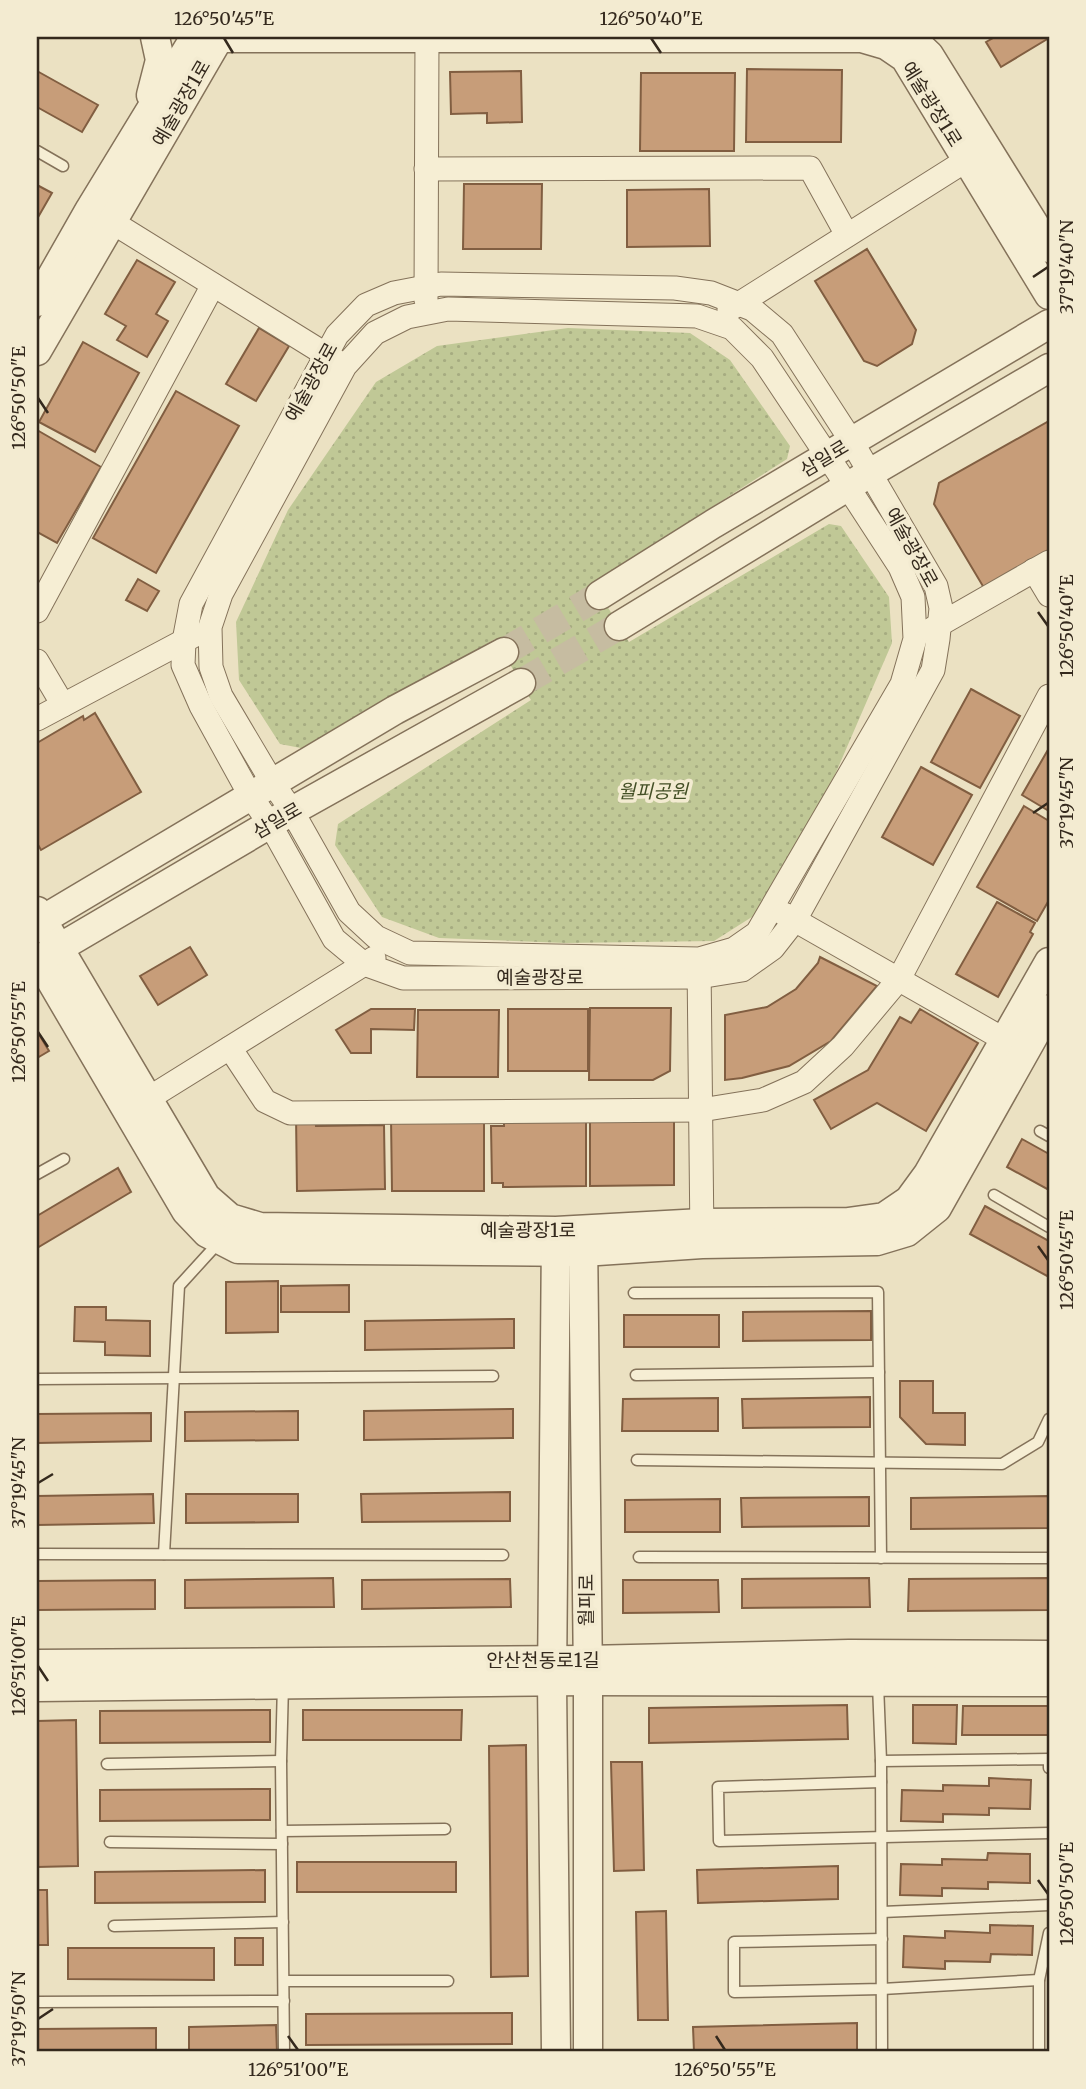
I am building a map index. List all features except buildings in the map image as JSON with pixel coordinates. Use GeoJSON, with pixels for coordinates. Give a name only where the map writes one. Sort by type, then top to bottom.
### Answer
{"type":"FeatureCollection","features":[{"type":"Feature","properties":{"kind":"street"},"geometry":{"type":"LineString","coordinates":[[139,129],[160,60],[155,37]]}},
{"type":"Feature","properties":{"kind":"street","name":"예술광장1로"},"geometry":{"type":"LineString","coordinates":[[37,351],[139,129],[213,37]]}},
{"type":"Feature","properties":{"kind":"street","name":"예술광장1로"},"geometry":{"type":"LineString","coordinates":[[213,37],[862,38],[886,45],[905,58],[1049,248]]}},
{"type":"Feature","properties":{"kind":"street","name":"예술광장1로"},"geometry":{"type":"LineString","coordinates":[[37,302],[101,215],[213,37]]}},
{"type":"Feature","properties":{"kind":"street"},"geometry":{"type":"LineString","coordinates":[[426,313],[427,38]]}},
{"type":"Feature","properties":{"kind":"street","name":"예술광장1로"},"geometry":{"type":"LineString","coordinates":[[924,46],[1049,295]]}},
{"type":"Feature","properties":{"kind":"street"},"geometry":{"type":"LineString","coordinates":[[711,321],[977,154]]}},
{"type":"Feature","properties":{"kind":"street"},"geometry":{"type":"LineString","coordinates":[[426,169],[810,168],[847,235]]}},
{"type":"Feature","properties":{"kind":"street"},"geometry":{"type":"LineString","coordinates":[[101,215],[335,360]]}},
{"type":"Feature","properties":{"kind":"street","name":"예술광장로"},"geometry":{"type":"LineString","coordinates":[[261,788],[211,667],[210,627],[221,594],[335,360],[337,335],[366,305],[394,293],[441,284],[675,288],[711,293],[752,309],[782,334],[840,449],[859,480],[936,586],[941,608],[933,670],[795,920],[774,948],[742,970],[410,953],[376,937],[349,912],[201,706],[183,665],[184,641],[191,604],[335,360],[375,332],[407,317],[448,309],[697,316],[732,328],[762,358],[840,449]]}},
{"type":"Feature","properties":{"kind":"street"},"geometry":{"type":"LineString","coordinates":[[37,611],[213,285]]}},
{"type":"Feature","properties":{"kind":"street","name":"삼일로"},"geometry":{"type":"LineString","coordinates":[[600,595],[713,524],[1049,324]]}},
{"type":"Feature","properties":{"kind":"street","name":"삼일로"},"geometry":{"type":"LineString","coordinates":[[619,625],[1049,368]]}},
{"type":"Feature","properties":{"kind":"street","name":"예술광장로"},"geometry":{"type":"LineString","coordinates":[[281,817],[334,939],[364,964],[404,978],[699,968],[734,948],[757,933],[902,684],[915,639],[913,597],[859,480]]}},
{"type":"Feature","properties":{"kind":"street"},"geometry":{"type":"LineString","coordinates":[[915,639],[1042,566],[1049,595]]}},
{"type":"Feature","properties":{"kind":"street"},"geometry":{"type":"LineString","coordinates":[[37,719],[210,627]]}},
{"type":"Feature","properties":{"kind":"street","name":"삼일로"},"geometry":{"type":"LineString","coordinates":[[39,918],[395,710],[503,652]]}},
{"type":"Feature","properties":{"kind":"street"},"geometry":{"type":"LineString","coordinates":[[37,661],[63,705]]}},
{"type":"Feature","properties":{"kind":"street","name":"삼일로"},"geometry":{"type":"LineString","coordinates":[[43,957],[281,817],[521,682]]}},
{"type":"Feature","properties":{"kind":"street"},"geometry":{"type":"LineString","coordinates":[[230,1048],[265,1101],[290,1113],[701,1110],[763,1100],[804,1082],[843,1046],[899,979],[1049,696]]}},
{"type":"Feature","properties":{"kind":"street"},"geometry":{"type":"LineString","coordinates":[[772,907],[1015,1046]]}},
{"type":"Feature","properties":{"kind":"street","name":"예술광장1로"},"geometry":{"type":"LineString","coordinates":[[39,918],[43,957],[138,1106],[206,1197],[230,1217],[260,1227],[569,1242]]}},
{"type":"Feature","properties":{"kind":"street"},"geometry":{"type":"LineString","coordinates":[[138,1106],[394,945]]}},
{"type":"Feature","properties":{"kind":"street","name":"예술광장1로"},"geometry":{"type":"LineString","coordinates":[[1015,1046],[1049,962]]}},
{"type":"Feature","properties":{"kind":"street"},"geometry":{"type":"LineString","coordinates":[[699,968],[702,1234]]}},
{"type":"Feature","properties":{"kind":"street","name":"예술광장1로"},"geometry":{"type":"LineString","coordinates":[[138,1106],[186,1211],[207,1233],[238,1249],[569,1242],[848,1222],[884,1217],[909,1200],[1015,1046],[1049,1009]]}},
{"type":"Feature","properties":{"kind":"street","name":"월피로"},"geometry":{"type":"LineString","coordinates":[[569,1242],[587,1671],[588,2052]]}},
{"type":"Feature","properties":{"kind":"street","name":"월피로"},"geometry":{"type":"LineString","coordinates":[[556,2052],[553,1671],[569,1242]]}},
{"type":"Feature","properties":{"kind":"street","name":"안산천동로1길"},"geometry":{"type":"LineString","coordinates":[[587,1671],[849,1654],[1049,1655]]}},
{"type":"Feature","properties":{"kind":"street","name":"안산천동로1길"},"geometry":{"type":"LineString","coordinates":[[37,1664],[587,1671],[878,1682],[1049,1682]]}},
{"type":"Feature","properties":{"kind":"street","name":"안산천동로1길"},"geometry":{"type":"LineString","coordinates":[[37,1687],[283,1684],[553,1671]]}},
{"type":"Feature","properties":{"kind":"lane"},"geometry":{"type":"LineString","coordinates":[[37,151],[63,166]]}},
{"type":"Feature","properties":{"kind":"lane"},"geometry":{"type":"LineString","coordinates":[[37,1174],[64,1159]]}},
{"type":"Feature","properties":{"kind":"lane"},"geometry":{"type":"LineString","coordinates":[[995,1195],[1049,1227]]}},
{"type":"Feature","properties":{"kind":"lane"},"geometry":{"type":"LineString","coordinates":[[164,1554],[179,1286],[222,1240]]}},
{"type":"Feature","properties":{"kind":"lane"},"geometry":{"type":"LineString","coordinates":[[634,1293],[878,1292],[881,1558]]}},
{"type":"Feature","properties":{"kind":"lane"},"geometry":{"type":"LineString","coordinates":[[636,1375],[878,1372]]}},
{"type":"Feature","properties":{"kind":"lane"},"geometry":{"type":"LineString","coordinates":[[37,1379],[493,1376]]}},
{"type":"Feature","properties":{"kind":"lane"},"geometry":{"type":"LineString","coordinates":[[637,1460],[1002,1464],[1038,1442],[1049,1419]]}},
{"type":"Feature","properties":{"kind":"lane"},"geometry":{"type":"LineString","coordinates":[[37,1554],[503,1555]]}},
{"type":"Feature","properties":{"kind":"lane"},"geometry":{"type":"LineString","coordinates":[[639,1557],[1047,1558]]}},
{"type":"Feature","properties":{"kind":"lane"},"geometry":{"type":"LineString","coordinates":[[878,1682],[881,1761],[882,2052]]}},
{"type":"Feature","properties":{"kind":"lane"},"geometry":{"type":"LineString","coordinates":[[283,1684],[281,1761],[284,2052]]}},
{"type":"Feature","properties":{"kind":"lane"},"geometry":{"type":"LineString","coordinates":[[881,1761],[1049,1759],[1049,1768]]}},
{"type":"Feature","properties":{"kind":"lane"},"geometry":{"type":"LineString","coordinates":[[107,1764],[281,1761]]}},
{"type":"Feature","properties":{"kind":"lane"},"geometry":{"type":"LineString","coordinates":[[881,1782],[718,1787],[719,1841],[1049,1833]]}},
{"type":"Feature","properties":{"kind":"lane"},"geometry":{"type":"LineString","coordinates":[[282,1831],[445,1829]]}},
{"type":"Feature","properties":{"kind":"lane"},"geometry":{"type":"LineString","coordinates":[[110,1842],[282,1844]]}},
{"type":"Feature","properties":{"kind":"lane"},"geometry":{"type":"LineString","coordinates":[[882,1912],[1049,1905]]}},
{"type":"Feature","properties":{"kind":"lane"},"geometry":{"type":"LineString","coordinates":[[114,1926],[283,1922]]}},
{"type":"Feature","properties":{"kind":"lane"},"geometry":{"type":"LineString","coordinates":[[1039,2052],[1039,1980],[1049,1933]]}},
{"type":"Feature","properties":{"kind":"lane"},"geometry":{"type":"LineString","coordinates":[[882,1938],[733,1942],[734,1992],[882,1989],[1039,1980]]}},
{"type":"Feature","properties":{"kind":"lane"},"geometry":{"type":"LineString","coordinates":[[284,1981],[448,1982]]}},
{"type":"Feature","properties":{"kind":"lane"},"geometry":{"type":"LineString","coordinates":[[37,2002],[284,2001]]}},
{"type":"Feature","properties":{"kind":"green space","name":"월피공원"},"geometry":{"type":"Polygon","coordinates":[[[568,328],[690,333],[730,360],[790,446],[787,459],[593,583],[629,642],[829,524],[841,526],[889,597],[892,643],[834,777],[755,915],[714,941],[566,943],[439,938],[382,917],[335,845],[338,824],[531,700],[495,639],[306,749],[280,744],[239,680],[236,622],[288,510],[376,382],[437,346],[568,328]]]}},
{"type":"Feature","properties":{"kind":"tunnel"},"geometry":{"type":"LineString","coordinates":[[504,652],[600,595]]}},
{"type":"Feature","properties":{"kind":"tunnel"},"geometry":{"type":"LineString","coordinates":[[521,683],[619,626]]}}]}
